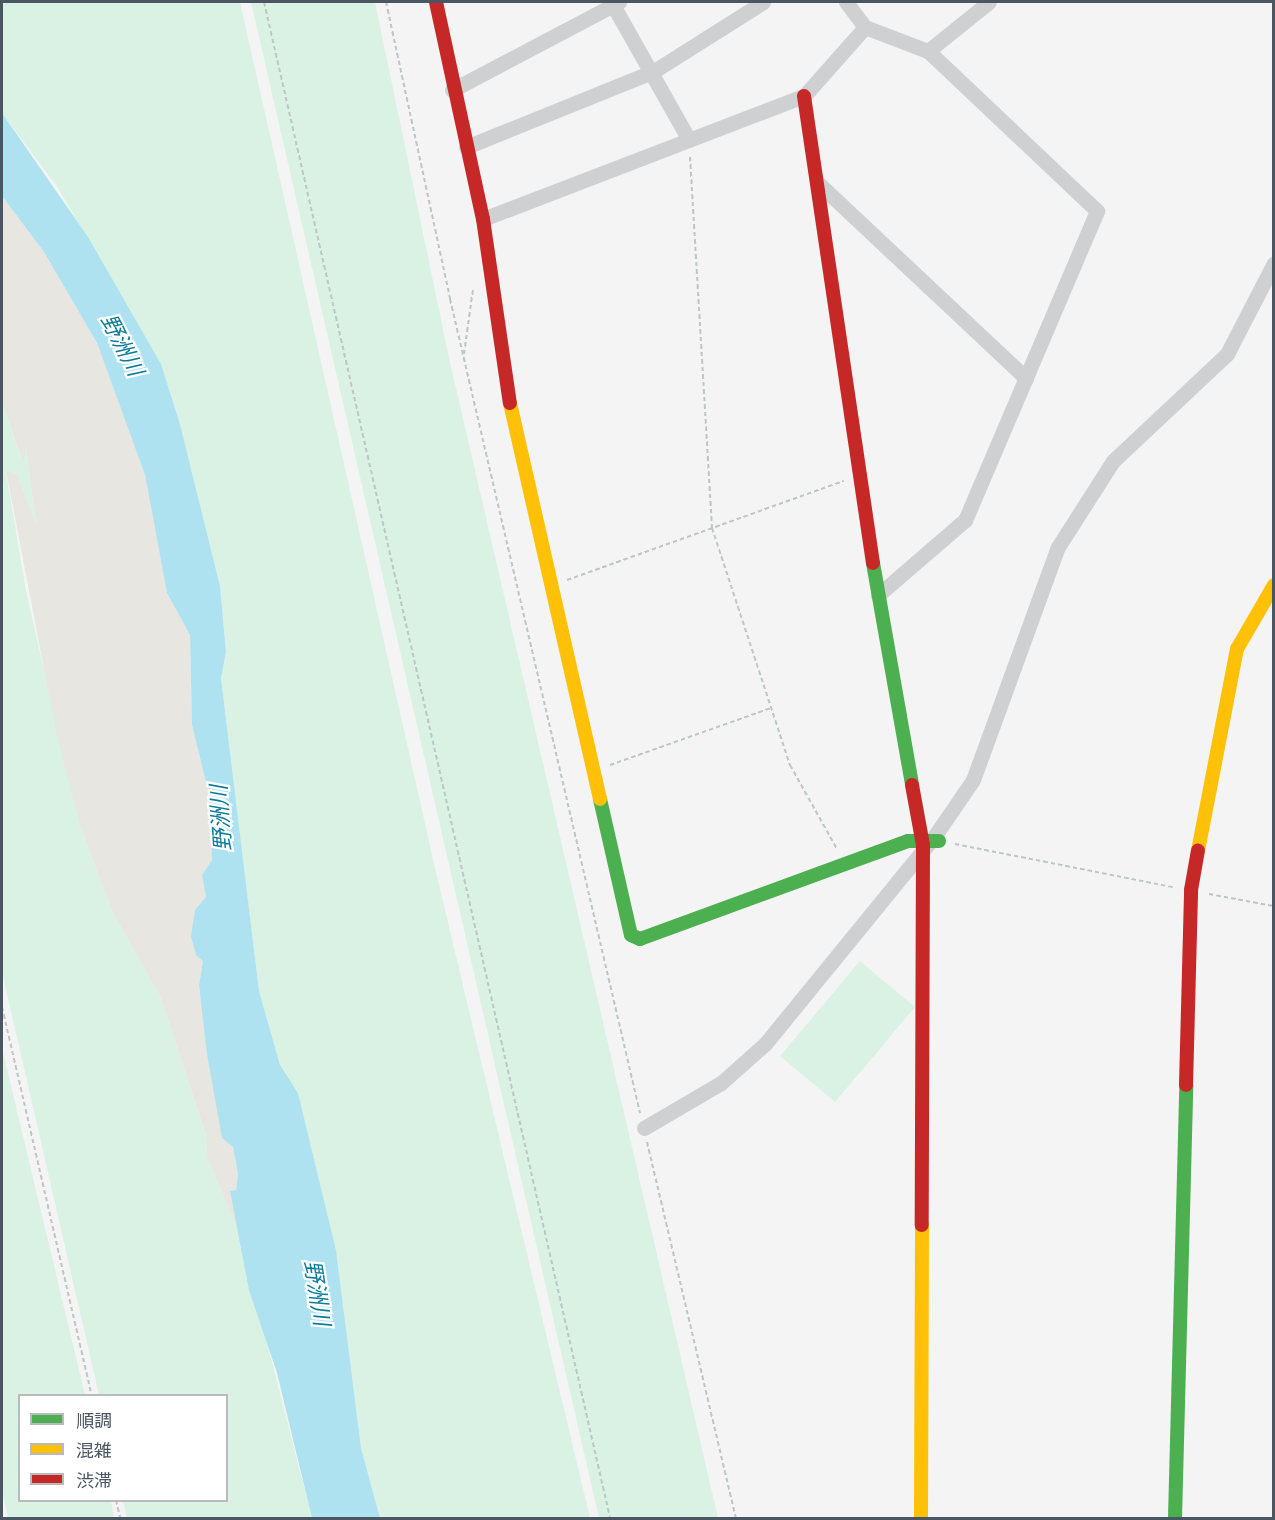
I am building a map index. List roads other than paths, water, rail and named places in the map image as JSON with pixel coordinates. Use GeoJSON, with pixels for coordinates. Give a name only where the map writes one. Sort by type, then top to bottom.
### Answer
{"type":"FeatureCollection","features":[{"type":"Feature","properties":{"kind":"street"},"geometry":{"type":"LineString","coordinates":[[436,2],[452,90],[483,219],[506,386],[549,586],[631,935],[640,939],[908,842],[923,845],[939,841]]}},
{"type":"Feature","properties":{"kind":"street"},"geometry":{"type":"LineString","coordinates":[[466,147],[654,71],[763,2]]}},
{"type":"Feature","properties":{"kind":"street"},"geometry":{"type":"LineString","coordinates":[[846,2],[865,27],[928,51],[1097,211],[965,520],[878,595]]}},
{"type":"Feature","properties":{"kind":"street"},"geometry":{"type":"LineString","coordinates":[[928,51],[989,2]]}},
{"type":"Feature","properties":{"kind":"street"},"geometry":{"type":"LineString","coordinates":[[452,90],[616,3],[689,140]]}},
{"type":"Feature","properties":{"kind":"street"},"geometry":{"type":"LineString","coordinates":[[483,219],[804,96],[865,27]]}},
{"type":"Feature","properties":{"kind":"street"},"geometry":{"type":"LineString","coordinates":[[804,96],[864,474],[878,595],[923,845],[921,1518]]}},
{"type":"Feature","properties":{"kind":"street"},"geometry":{"type":"LineString","coordinates":[[817,182],[1026,378]]}},
{"type":"Feature","properties":{"kind":"street"},"geometry":{"type":"LineString","coordinates":[[644,1128],[721,1083],[765,1044],[905,876],[923,845],[974,780],[1058,547],[1113,461],[1227,354],[1274,263]]}},
{"type":"Feature","properties":{"kind":"street"},"geometry":{"type":"LineString","coordinates":[[1175,1518],[1191,890],[1237,649],[1274,585]]}},
{"type":"Feature","properties":{"kind":"water","name":"野洲川"},"geometry":{"type":"Polygon","coordinates":[[[2,113],[88,237],[161,364],[180,424],[220,586],[226,652],[221,678],[259,991],[280,1065],[298,1093],[336,1250],[361,1448],[380,1518],[312,1518],[277,1373],[249,1290],[230,1191],[236,1190],[238,1174],[233,1147],[222,1138],[207,1054],[199,985],[203,961],[196,955],[191,936],[195,910],[206,897],[202,875],[212,860],[209,795],[192,725],[190,635],[167,593],[145,475],[97,343],[44,252],[2,196],[2,113]]]}}]}
